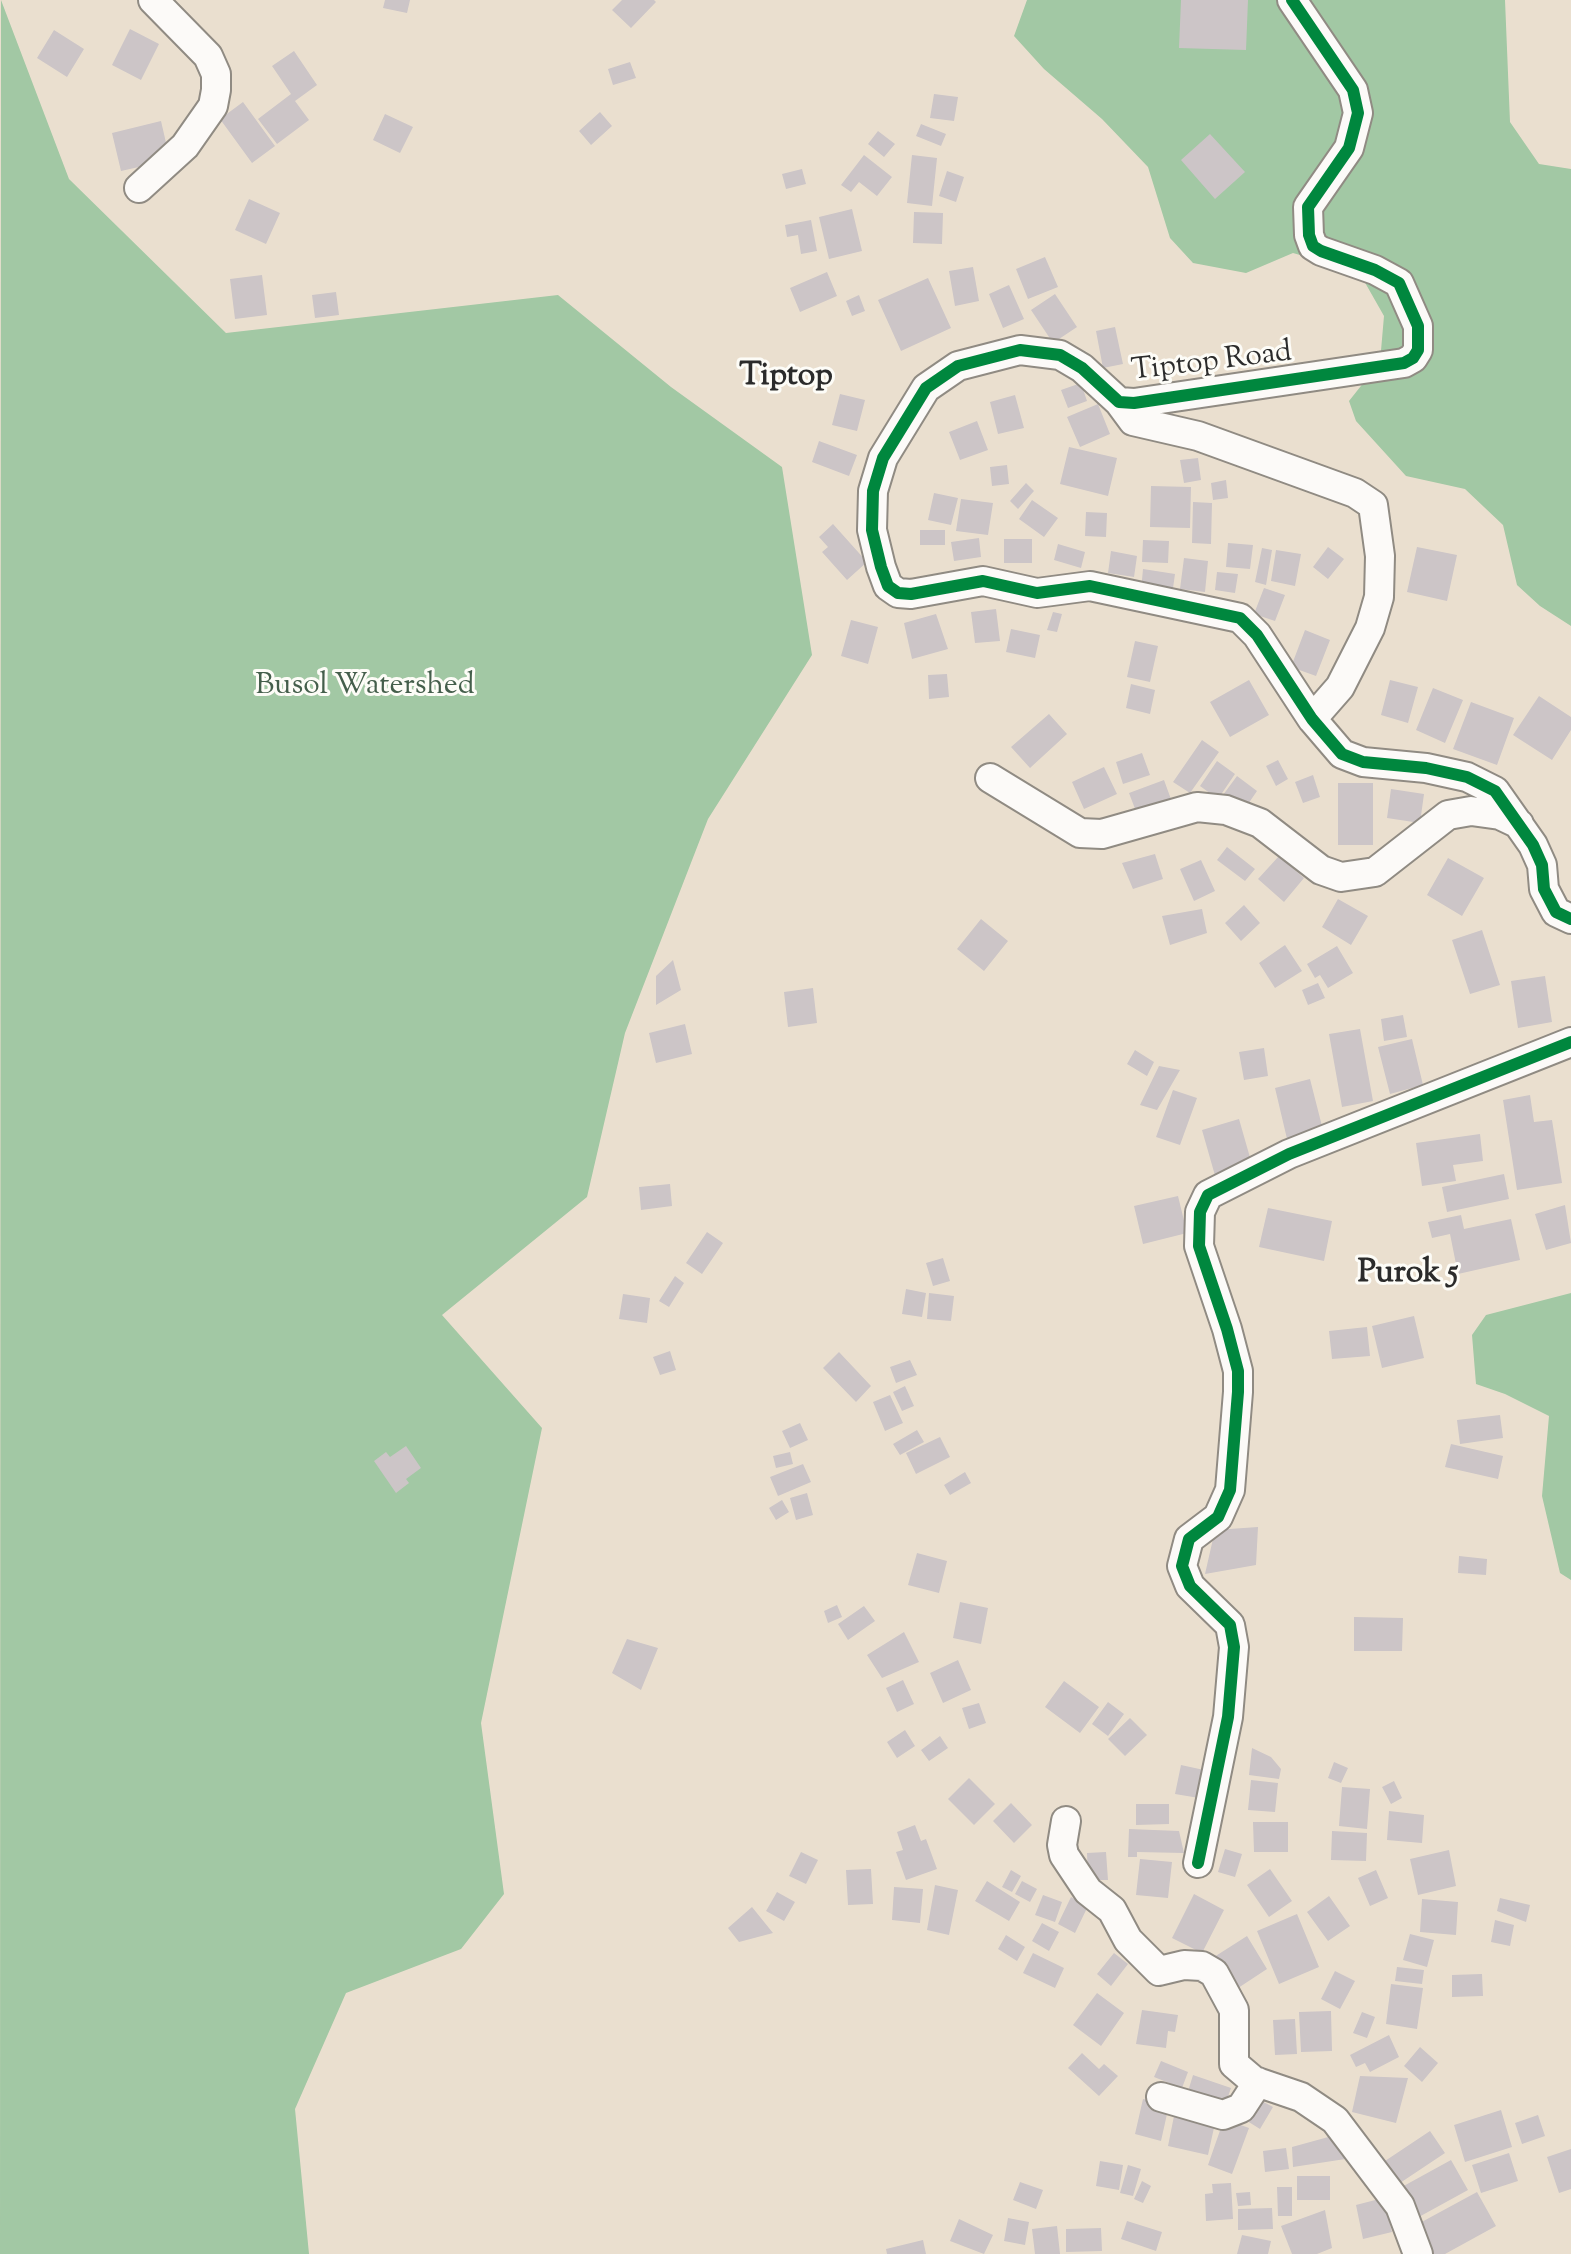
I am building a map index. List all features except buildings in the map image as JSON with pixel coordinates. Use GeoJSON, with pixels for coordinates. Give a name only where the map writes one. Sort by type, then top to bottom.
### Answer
{"type":"FeatureCollection","features":[{"type":"Feature","properties":{"kind":"street"},"geometry":{"type":"LineString","coordinates":[[139,188],[185,146],[213,106],[216,90],[216,74],[208,56],[153,0]]}},
{"type":"Feature","properties":{"kind":"street","name":"Tiptop Road"},"geometry":{"type":"LineString","coordinates":[[1292,0],[1353,90],[1358,113],[1349,148],[1308,207],[1309,235],[1313,246],[1321,251],[1375,270],[1399,283],[1418,326],[1418,350],[1404,363],[1155,402],[1119,402],[1082,368],[1060,355],[1039,351],[999,354],[958,366],[937,377],[898,431],[883,458],[873,491],[872,530],[888,586],[898,593],[911,594],[983,581],[1037,593],[1090,586],[1240,618],[1265,647],[1312,719],[1342,754],[1363,762],[1426,768],[1495,791],[1519,824],[1542,865],[1544,889],[1556,912],[1571,919]]}},
{"type":"Feature","properties":{"kind":"street"},"geometry":{"type":"LineString","coordinates":[[1119,402],[1133,421],[1198,436],[1355,493],[1373,505],[1380,556],[1379,597],[1370,628],[1340,687],[1312,719]]}},
{"type":"Feature","properties":{"kind":"street"},"geometry":{"type":"LineString","coordinates":[[990,778],[1080,833],[1102,834],[1197,807],[1226,810],[1260,823],[1321,870],[1341,877],[1375,872],[1448,815],[1471,811],[1500,815],[1519,824]]}},
{"type":"Feature","properties":{"kind":"street"},"geometry":{"type":"LineString","coordinates":[[1198,1863],[1225,1733],[1234,1647],[1230,1625],[1190,1586],[1182,1566],[1189,1539],[1218,1517],[1230,1490],[1238,1392],[1238,1371],[1227,1329],[1199,1246],[1200,1212],[1208,1195],[1289,1154],[1571,1042]]}},
{"type":"Feature","properties":{"kind":"street"},"geometry":{"type":"LineString","coordinates":[[1066,1821],[1062,1845],[1064,1855],[1088,1891],[1118,1917],[1128,1940],[1159,1971],[1184,1965],[1202,1966],[1214,1973],[1234,2010],[1234,2064],[1258,2082],[1316,2104],[1335,2120],[1400,2206],[1418,2254]]}},
{"type":"Feature","properties":{"kind":"street"},"geometry":{"type":"LineString","coordinates":[[1161,2097],[1223,2115],[1241,2108],[1258,2082]]}},
{"type":"Feature","properties":{"kind":"green space","name":"Busol Watershed"},"geometry":{"type":"Polygon","coordinates":[[[1,0],[69,179],[226,333],[558,295],[671,387],[782,467],[812,655],[708,819],[625,1033],[587,1197],[442,1315],[542,1428],[481,1723],[504,1894],[461,1949],[346,1993],[295,2109],[309,2254],[0,2254],[1,0]]]}},
{"type":"Feature","properties":{"kind":"green space"},"geometry":{"type":"Polygon","coordinates":[[[1027,0],[1505,0],[1510,122],[1539,164],[1571,169],[1571,626],[1540,606],[1517,585],[1503,525],[1465,489],[1406,476],[1356,421],[1349,401],[1380,362],[1384,316],[1359,272],[1293,253],[1246,273],[1193,263],[1170,238],[1148,167],[1102,119],[1044,69],[1014,36],[1027,0]]]}},
{"type":"Feature","properties":{"kind":"green space"},"geometry":{"type":"Polygon","coordinates":[[[1571,1293],[1571,1580],[1560,1573],[1542,1496],[1549,1416],[1505,1394],[1476,1384],[1472,1335],[1486,1315],[1571,1293]]]}},
{"type":"Feature","properties":{"kind":"cycle path"},"geometry":{"type":"LineString","coordinates":[[1292,0],[1353,90],[1358,113],[1349,148],[1308,207],[1309,235],[1313,246],[1321,251],[1375,270],[1399,283],[1418,326],[1418,350],[1413,358],[1404,363],[1134,403],[1119,402],[1082,368],[1060,355],[1020,350],[958,366],[926,388],[883,458],[873,491],[872,530],[881,567],[888,586],[898,593],[911,594],[983,581],[1037,593],[1090,586],[1240,618],[1257,635],[1312,719],[1342,754],[1363,762],[1426,768],[1467,777],[1495,791],[1533,845],[1542,865],[1544,889],[1556,912],[1571,919]]}},
{"type":"Feature","properties":{"kind":"cycle path"},"geometry":{"type":"LineString","coordinates":[[1198,1863],[1228,1717],[1234,1647],[1230,1625],[1190,1586],[1182,1566],[1189,1539],[1218,1517],[1230,1490],[1238,1392],[1238,1371],[1227,1329],[1199,1246],[1200,1212],[1208,1195],[1289,1154],[1571,1042]]}},
{"type":"Feature","properties":{"kind":"district","name":"Tiptop"},"geometry":{"type":"Point","coordinates":[786,379]}},
{"type":"Feature","properties":{"kind":"district","name":"Purok 5"},"geometry":{"type":"Point","coordinates":[1408,1276]}}]}
